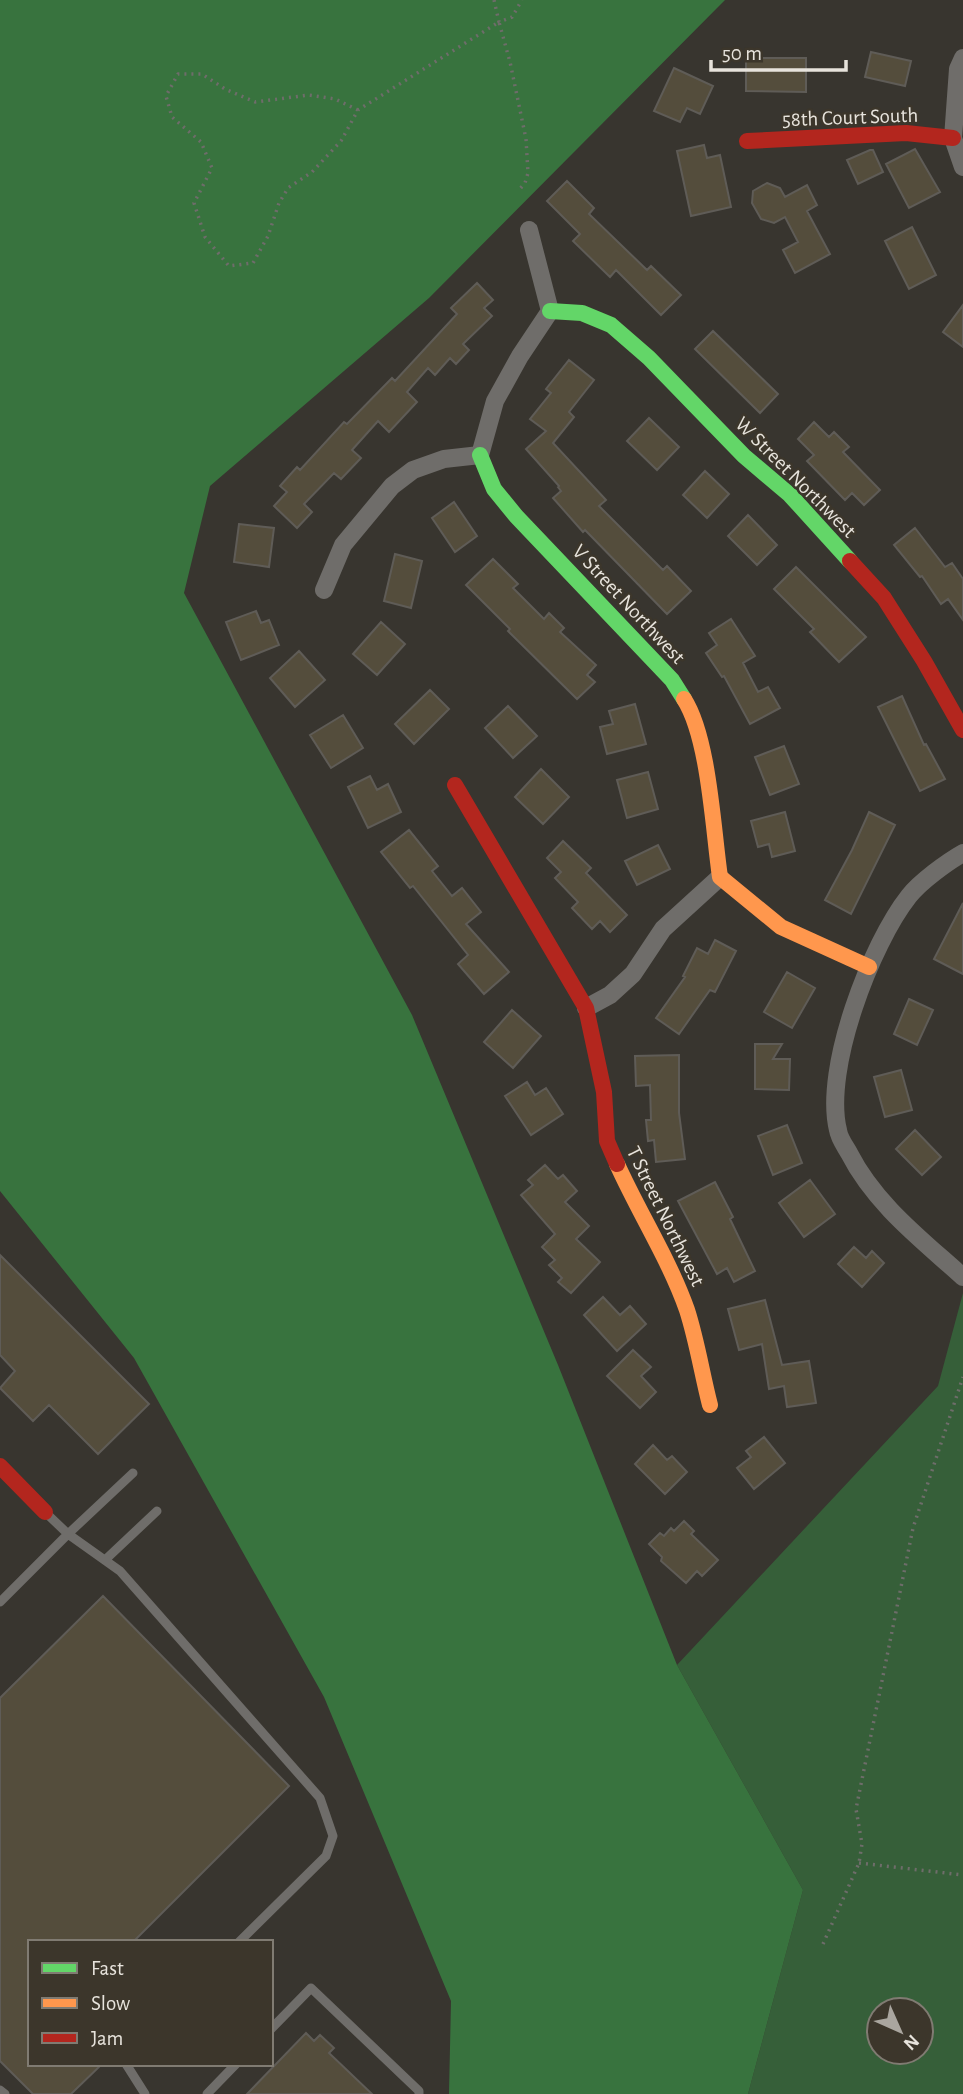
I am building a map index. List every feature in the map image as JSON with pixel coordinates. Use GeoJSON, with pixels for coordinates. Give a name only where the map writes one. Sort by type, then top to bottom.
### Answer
{"type":"FeatureCollection","features":[{"type":"Feature","properties":{"kind":"street"},"geometry":{"type":"LineString","coordinates":[[963,58],[958,69],[953,138],[963,167]]}},
{"type":"Feature","properties":{"kind":"street","name":"58th Court South"},"geometry":{"type":"LineString","coordinates":[[747,141],[906,133],[953,138]]}},
{"type":"Feature","properties":{"kind":"street"},"geometry":{"type":"LineString","coordinates":[[324,590],[344,545],[392,486],[413,470],[444,459],[480,455],[495,401],[520,356],[550,311],[529,230]]}},
{"type":"Feature","properties":{"kind":"street","name":"W Street Northwest"},"geometry":{"type":"LineString","coordinates":[[550,311],[582,313],[611,325],[649,358],[744,456],[790,495],[884,598],[924,660],[963,730]]}},
{"type":"Feature","properties":{"kind":"street","name":"V Street Northwest"},"geometry":{"type":"LineString","coordinates":[[480,455],[494,489],[672,680],[691,710],[703,753],[720,877]]}},
{"type":"Feature","properties":{"kind":"street","name":"T Street Northwest"},"geometry":{"type":"LineString","coordinates":[[455,785],[586,1008],[604,1091],[607,1141],[632,1198],[666,1260],[687,1311],[709,1405]]}},
{"type":"Feature","properties":{"kind":"street"},"geometry":{"type":"LineString","coordinates":[[963,853],[910,895],[869,967],[842,1050],[834,1090],[838,1131],[861,1177],[891,1212],[963,1277]]}},
{"type":"Feature","properties":{"kind":"street"},"geometry":{"type":"LineString","coordinates":[[586,1008],[610,995],[633,974],[663,929],[720,877],[781,928],[869,967]]}},
{"type":"Feature","properties":{"kind":"street"},"geometry":{"type":"LineString","coordinates":[[0,1466],[45,1511]]}},
{"type":"Feature","properties":{"kind":"lane"},"geometry":{"type":"LineString","coordinates":[[0,1602],[133,1473]]}},
{"type":"Feature","properties":{"kind":"lane"},"geometry":{"type":"LineString","coordinates":[[45,1511],[68,1534],[129,1581],[320,1798],[333,1836],[326,1856],[241,1940]]}},
{"type":"Feature","properties":{"kind":"lane"},"geometry":{"type":"LineString","coordinates":[[105,1560],[157,1511]]}},
{"type":"Feature","properties":{"kind":"lane"},"geometry":{"type":"LineString","coordinates":[[273,2027],[311,1988],[419,2091],[419,2094]]}},
{"type":"Feature","properties":{"kind":"lane"},"geometry":{"type":"LineString","coordinates":[[126,2066],[145,2094]]}},
{"type":"Feature","properties":{"kind":"lane"},"geometry":{"type":"LineString","coordinates":[[207,2094],[234,2066]]}},
{"type":"Feature","properties":{"kind":"lane"},"geometry":{"type":"LineString","coordinates":[[0,2090],[5,2094]]}},
{"type":"Feature","properties":{"kind":"path"},"geometry":{"type":"LineString","coordinates":[[494,0],[526,139],[528,173],[519,190]]}},
{"type":"Feature","properties":{"kind":"path"},"geometry":{"type":"LineString","coordinates":[[358,110],[335,99],[309,95],[255,102],[225,89],[202,74],[178,74],[166,96],[172,117],[201,142],[212,168],[194,203],[205,237],[229,267],[253,263],[268,236],[279,203],[288,188],[312,172],[334,149],[358,110],[499,22],[512,17],[522,0]]}},
{"type":"Feature","properties":{"kind":"path"},"geometry":{"type":"LineString","coordinates":[[822,1944],[859,1863],[862,1844],[856,1809],[913,1528],[963,1377]]}},
{"type":"Feature","properties":{"kind":"path"},"geometry":{"type":"LineString","coordinates":[[859,1863],[963,1875]]}},
{"type":"Feature","properties":{"kind":"green space"},"geometry":{"type":"Polygon","coordinates":[[[0,0],[725,0],[429,298],[210,486],[184,593],[412,1015],[558,1365],[677,1665],[803,1890],[748,2094],[449,2094],[451,2001],[324,1697],[134,1358],[0,1191],[0,0]]]}},
{"type":"Feature","properties":{"kind":"green space"},"geometry":{"type":"Polygon","coordinates":[[[963,1293],[963,2094],[748,2094],[803,1890],[677,1665],[938,1386],[963,1293]]]}},
{"type":"Feature","properties":{"kind":"building"},"geometry":{"type":"Polygon","coordinates":[[[871,52],[911,61],[905,86],[865,77],[871,52]]]}},
{"type":"Feature","properties":{"kind":"building"},"geometry":{"type":"Polygon","coordinates":[[[746,58],[806,58],[806,92],[746,91],[746,58]]]}},
{"type":"Feature","properties":{"kind":"building"},"geometry":{"type":"Polygon","coordinates":[[[674,68],[713,86],[700,114],[687,108],[680,122],[654,111],[674,68]]]}},
{"type":"Feature","properties":{"kind":"building"},"geometry":{"type":"Polygon","coordinates":[[[704,145],[707,158],[720,155],[731,207],[691,216],[677,151],[704,145]]]}},
{"type":"Feature","properties":{"kind":"building"},"geometry":{"type":"Polygon","coordinates":[[[915,149],[940,192],[909,208],[886,164],[915,149]]]}},
{"type":"Feature","properties":{"kind":"building"},"geometry":{"type":"Polygon","coordinates":[[[873,150],[883,172],[858,184],[847,160],[873,150]]]}},
{"type":"Feature","properties":{"kind":"building"},"geometry":{"type":"Polygon","coordinates":[[[567,181],[594,208],[589,214],[647,270],[651,266],[681,295],[661,315],[616,270],[610,277],[573,241],[580,234],[547,201],[567,181]]]}},
{"type":"Feature","properties":{"kind":"building"},"geometry":{"type":"Polygon","coordinates":[[[767,183],[780,188],[785,197],[807,185],[817,205],[807,211],[830,254],[795,273],[783,250],[798,242],[785,217],[774,223],[761,219],[752,203],[753,191],[767,183]]]}},
{"type":"Feature","properties":{"kind":"building"},"geometry":{"type":"Polygon","coordinates":[[[912,227],[936,275],[909,289],[885,241],[912,227]]]}},
{"type":"Feature","properties":{"kind":"building"},"geometry":{"type":"Polygon","coordinates":[[[477,283],[493,300],[484,308],[492,316],[463,344],[469,350],[456,364],[450,358],[435,375],[428,368],[407,392],[417,402],[389,432],[378,421],[352,450],[361,458],[341,479],[334,473],[304,504],[312,512],[297,528],[274,506],[287,492],[280,486],[297,467],[300,470],[344,422],[347,424],[392,378],[395,381],[457,314],[451,308],[477,283]]]}},
{"type":"Feature","properties":{"kind":"building"},"geometry":{"type":"Polygon","coordinates":[[[963,305],[963,347],[943,332],[963,305]]]}},
{"type":"Feature","properties":{"kind":"building"},"geometry":{"type":"Polygon","coordinates":[[[713,331],[778,394],[760,413],[695,349],[713,331]]]}},
{"type":"Feature","properties":{"kind":"building"},"geometry":{"type":"Polygon","coordinates":[[[569,360],[594,380],[569,412],[574,417],[553,443],[606,500],[599,506],[663,570],[667,566],[691,591],[667,614],[585,530],[583,532],[553,498],[561,491],[559,486],[526,449],[546,431],[530,419],[551,393],[546,389],[569,360]]]}},
{"type":"Feature","properties":{"kind":"building"},"geometry":{"type":"Polygon","coordinates":[[[649,418],[679,447],[657,470],[627,441],[649,418]]]}},
{"type":"Feature","properties":{"kind":"building"},"geometry":{"type":"Polygon","coordinates":[[[814,422],[829,437],[834,432],[849,447],[843,452],[880,490],[864,505],[852,493],[845,500],[807,461],[814,455],[798,439],[814,422]]]}},
{"type":"Feature","properties":{"kind":"building"},"geometry":{"type":"Polygon","coordinates":[[[705,471],[729,494],[707,518],[683,495],[705,471]]]}},
{"type":"Feature","properties":{"kind":"building"},"geometry":{"type":"Polygon","coordinates":[[[454,502],[477,536],[455,552],[432,518],[454,502]]]}},
{"type":"Feature","properties":{"kind":"building"},"geometry":{"type":"Polygon","coordinates":[[[748,515],[777,545],[757,565],[728,536],[748,515]]]}},
{"type":"Feature","properties":{"kind":"building"},"geometry":{"type":"Polygon","coordinates":[[[239,524],[274,528],[269,567],[234,562],[239,524]]]}},
{"type":"Feature","properties":{"kind":"building"},"geometry":{"type":"Polygon","coordinates":[[[915,528],[945,567],[952,563],[963,579],[963,620],[948,599],[941,604],[922,576],[920,577],[894,545],[915,528]]]}},
{"type":"Feature","properties":{"kind":"building"},"geometry":{"type":"Polygon","coordinates":[[[395,554],[422,561],[411,608],[384,601],[395,554]]]}},
{"type":"Feature","properties":{"kind":"building"},"geometry":{"type":"Polygon","coordinates":[[[493,559],[518,584],[513,588],[544,619],[549,613],[564,628],[560,632],[596,665],[587,675],[595,682],[577,699],[466,585],[493,559]]]}},
{"type":"Feature","properties":{"kind":"building"},"geometry":{"type":"Polygon","coordinates":[[[796,567],[866,637],[839,662],[810,632],[814,629],[774,589],[796,567]]]}},
{"type":"Feature","properties":{"kind":"building"},"geometry":{"type":"Polygon","coordinates":[[[256,611],[261,623],[269,620],[279,645],[241,660],[226,622],[256,611]]]}},
{"type":"Feature","properties":{"kind":"building"},"geometry":{"type":"Polygon","coordinates":[[[731,619],[755,656],[743,663],[758,692],[768,687],[780,708],[750,724],[724,676],[722,677],[706,653],[717,645],[709,633],[731,619]]]}},
{"type":"Feature","properties":{"kind":"building"},"geometry":{"type":"Polygon","coordinates":[[[381,622],[405,644],[377,675],[353,654],[381,622]]]}},
{"type":"Feature","properties":{"kind":"building"},"geometry":{"type":"Polygon","coordinates":[[[299,651],[325,680],[295,707],[270,678],[299,651]]]}},
{"type":"Feature","properties":{"kind":"building"},"geometry":{"type":"Polygon","coordinates":[[[430,690],[449,709],[414,744],[395,724],[430,690]]]}},
{"type":"Feature","properties":{"kind":"building"},"geometry":{"type":"Polygon","coordinates":[[[902,696],[924,745],[926,744],[945,779],[920,791],[878,707],[902,696]]]}},
{"type":"Feature","properties":{"kind":"building"},"geometry":{"type":"Polygon","coordinates":[[[635,704],[646,744],[607,754],[600,727],[613,724],[609,711],[635,704]]]}},
{"type":"Feature","properties":{"kind":"building"},"geometry":{"type":"Polygon","coordinates":[[[508,706],[537,736],[513,758],[485,728],[508,706]]]}},
{"type":"Feature","properties":{"kind":"building"},"geometry":{"type":"Polygon","coordinates":[[[343,715],[363,748],[331,768],[310,735],[343,715]]]}},
{"type":"Feature","properties":{"kind":"building"},"geometry":{"type":"Polygon","coordinates":[[[784,746],[799,784],[770,795],[755,757],[784,746]]]}},
{"type":"Feature","properties":{"kind":"building"},"geometry":{"type":"Polygon","coordinates":[[[541,769],[569,797],[543,824],[515,797],[541,769]]]}},
{"type":"Feature","properties":{"kind":"building"},"geometry":{"type":"Polygon","coordinates":[[[648,772],[658,809],[627,818],[617,780],[648,772]]]}},
{"type":"Feature","properties":{"kind":"building"},"geometry":{"type":"Polygon","coordinates":[[[370,776],[377,790],[388,784],[401,812],[368,828],[348,787],[370,776]]]}},
{"type":"Feature","properties":{"kind":"building"},"geometry":{"type":"Polygon","coordinates":[[[785,812],[795,851],[772,857],[769,844],[758,847],[751,821],[785,812]]]}},
{"type":"Feature","properties":{"kind":"building"},"geometry":{"type":"Polygon","coordinates":[[[869,812],[895,825],[851,914],[825,900],[869,812]]]}},
{"type":"Feature","properties":{"kind":"building"},"geometry":{"type":"Polygon","coordinates":[[[409,830],[438,866],[432,871],[452,896],[462,888],[481,912],[466,924],[509,972],[484,994],[458,964],[468,955],[413,886],[410,888],[381,852],[409,830]]]}},
{"type":"Feature","properties":{"kind":"building"},"geometry":{"type":"Polygon","coordinates":[[[563,841],[591,868],[586,873],[627,915],[610,932],[600,921],[592,929],[572,908],[578,902],[555,878],[561,872],[547,858],[563,841]]]}},
{"type":"Feature","properties":{"kind":"building"},"geometry":{"type":"Polygon","coordinates":[[[658,845],[670,869],[637,885],[625,861],[658,845]]]}},
{"type":"Feature","properties":{"kind":"building"},"geometry":{"type":"Polygon","coordinates":[[[963,903],[963,974],[934,959],[963,903]]]}},
{"type":"Feature","properties":{"kind":"building"},"geometry":{"type":"Polygon","coordinates":[[[715,940],[736,951],[715,992],[710,990],[679,1034],[656,1018],[685,977],[683,976],[697,948],[708,954],[715,940]]]}},
{"type":"Feature","properties":{"kind":"building"},"geometry":{"type":"Polygon","coordinates":[[[787,972],[815,988],[792,1028],[764,1012],[787,972]]]}},
{"type":"Feature","properties":{"kind":"building"},"geometry":{"type":"Polygon","coordinates":[[[909,999],[933,1010],[917,1045],[894,1034],[909,999]]]}},
{"type":"Feature","properties":{"kind":"building"},"geometry":{"type":"Polygon","coordinates":[[[512,1010],[541,1036],[513,1068],[484,1042],[512,1010]]]}},
{"type":"Feature","properties":{"kind":"building"},"geometry":{"type":"Polygon","coordinates":[[[755,1044],[782,1044],[773,1059],[790,1059],[789,1090],[755,1089],[755,1044]]]}},
{"type":"Feature","properties":{"kind":"building"},"geometry":{"type":"Polygon","coordinates":[[[679,1055],[679,1113],[685,1159],[656,1162],[654,1140],[648,1141],[646,1120],[651,1120],[650,1085],[636,1086],[635,1056],[679,1055]]]}},
{"type":"Feature","properties":{"kind":"building"},"geometry":{"type":"Polygon","coordinates":[[[901,1070],[912,1110],[885,1117],[874,1077],[901,1070]]]}},
{"type":"Feature","properties":{"kind":"building"},"geometry":{"type":"Polygon","coordinates":[[[527,1082],[535,1095],[546,1088],[563,1114],[531,1135],[505,1096],[527,1082]]]}},
{"type":"Feature","properties":{"kind":"building"},"geometry":{"type":"Polygon","coordinates":[[[787,1125],[802,1163],[773,1175],[758,1136],[787,1125]]]}},
{"type":"Feature","properties":{"kind":"building"},"geometry":{"type":"Polygon","coordinates":[[[915,1130],[941,1157],[922,1175],[896,1149],[915,1130]]]}},
{"type":"Feature","properties":{"kind":"building"},"geometry":{"type":"Polygon","coordinates":[[[545,1165],[558,1179],[563,1175],[577,1191],[565,1202],[589,1226],[576,1239],[600,1262],[571,1293],[558,1282],[562,1278],[549,1265],[555,1260],[542,1247],[555,1234],[521,1195],[533,1185],[528,1180],[545,1165]]]}},
{"type":"Feature","properties":{"kind":"building"},"geometry":{"type":"Polygon","coordinates":[[[810,1180],[835,1214],[804,1237],[779,1203],[810,1180]]]}},
{"type":"Feature","properties":{"kind":"building"},"geometry":{"type":"Polygon","coordinates":[[[715,1182],[755,1271],[734,1282],[727,1268],[717,1274],[678,1201],[715,1182]]]}},
{"type":"Feature","properties":{"kind":"building"},"geometry":{"type":"Polygon","coordinates":[[[854,1247],[866,1258],[872,1251],[884,1263],[862,1287],[838,1264],[854,1247]]]}},
{"type":"Feature","properties":{"kind":"building"},"geometry":{"type":"Polygon","coordinates":[[[0,1255],[149,1404],[98,1454],[49,1405],[33,1421],[0,1388],[15,1371],[0,1355],[0,1255]]]}},
{"type":"Feature","properties":{"kind":"building"},"geometry":{"type":"Polygon","coordinates":[[[603,1297],[620,1315],[630,1306],[646,1324],[617,1351],[584,1315],[603,1297]]]}},
{"type":"Feature","properties":{"kind":"building"},"geometry":{"type":"Polygon","coordinates":[[[765,1300],[782,1365],[809,1361],[816,1403],[787,1407],[784,1386],[769,1389],[762,1344],[739,1350],[728,1309],[765,1300]]]}},
{"type":"Feature","properties":{"kind":"building"},"geometry":{"type":"Polygon","coordinates":[[[633,1350],[651,1367],[641,1376],[656,1392],[640,1408],[607,1376],[633,1350]]]}},
{"type":"Feature","properties":{"kind":"building"},"geometry":{"type":"Polygon","coordinates":[[[764,1437],[785,1463],[754,1489],[737,1468],[751,1457],[746,1451],[764,1437]]]}},
{"type":"Feature","properties":{"kind":"building"},"geometry":{"type":"Polygon","coordinates":[[[653,1445],[667,1460],[672,1456],[687,1472],[665,1494],[635,1464],[653,1445]]]}},
{"type":"Feature","properties":{"kind":"building"},"geometry":{"type":"Polygon","coordinates":[[[684,1521],[694,1531],[691,1534],[718,1560],[702,1576],[697,1571],[686,1583],[661,1561],[662,1557],[649,1544],[660,1533],[664,1536],[671,1528],[674,1531],[684,1521]]]}},
{"type":"Feature","properties":{"kind":"building"},"geometry":{"type":"Polygon","coordinates":[[[103,1596],[289,1786],[135,1940],[28,1940],[28,2066],[100,2066],[71,2094],[33,2094],[0,2061],[0,1698],[103,1596]]]}},
{"type":"Feature","properties":{"kind":"building"},"geometry":{"type":"Polygon","coordinates":[[[306,2033],[314,2041],[320,2035],[334,2048],[329,2053],[372,2094],[247,2094],[306,2033]]]}},
{"type":"Feature","properties":{"kind":"traffic: fast"},"geometry":{"type":"LineString","coordinates":[[550,311],[582,313],[611,325],[649,358],[744,456],[790,495],[850,561]]}},
{"type":"Feature","properties":{"kind":"traffic: fast"},"geometry":{"type":"LineString","coordinates":[[480,455],[494,489],[516,516],[672,680],[684,699]]}},
{"type":"Feature","properties":{"kind":"traffic: slow"},"geometry":{"type":"LineString","coordinates":[[684,699],[705,760],[720,877],[781,927],[869,967]]}},
{"type":"Feature","properties":{"kind":"traffic: slow"},"geometry":{"type":"LineString","coordinates":[[617,1164],[680,1291],[694,1334],[710,1405]]}},
{"type":"Feature","properties":{"kind":"traffic: jam"},"geometry":{"type":"LineString","coordinates":[[747,141],[906,133],[953,138]]}},
{"type":"Feature","properties":{"kind":"traffic: jam"},"geometry":{"type":"LineString","coordinates":[[850,561],[884,598],[963,730]]}},
{"type":"Feature","properties":{"kind":"traffic: jam"},"geometry":{"type":"LineString","coordinates":[[455,785],[586,1008],[604,1092],[607,1141],[617,1164]]}},
{"type":"Feature","properties":{"kind":"traffic: jam"},"geometry":{"type":"LineString","coordinates":[[0,1466],[45,1512]]}}]}
